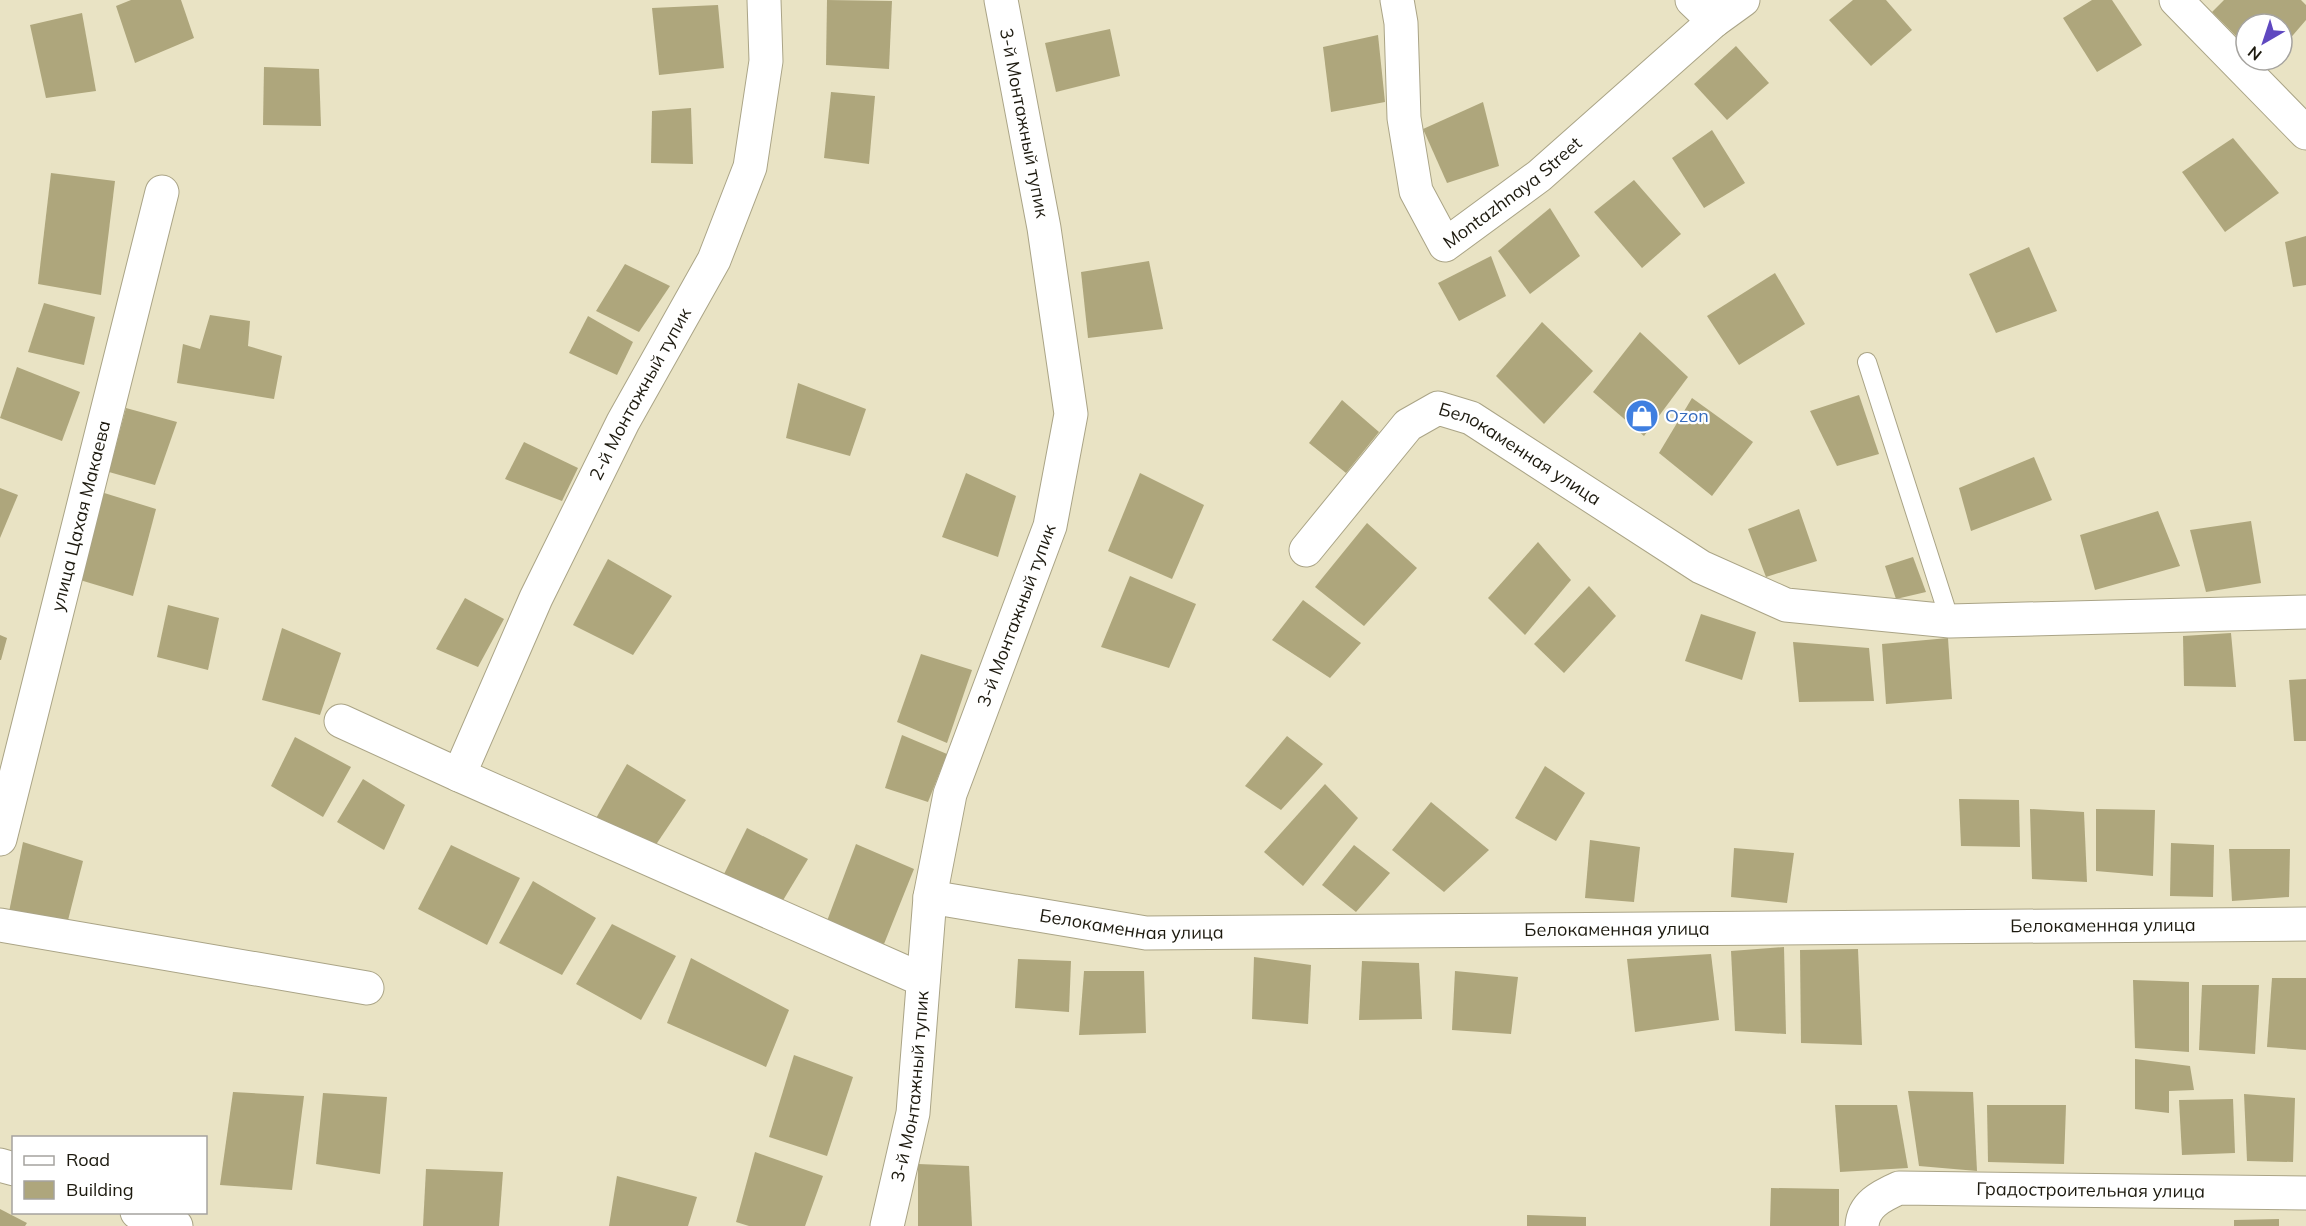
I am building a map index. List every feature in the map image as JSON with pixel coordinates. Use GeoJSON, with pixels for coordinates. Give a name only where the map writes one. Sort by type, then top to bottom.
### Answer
{"type":"FeatureCollection","features":[{"type":"Feature","properties":{"kind":"street","name":"2-й Монтажный тупик"},"geometry":{"type":"LineString","coordinates":[[459,775],[536,598],[623,422],[718,249],[750,167],[766,61],[764,0]]}},
{"type":"Feature","properties":{"kind":"street","name":"3-й Монтажный тупик"},"geometry":{"type":"LineString","coordinates":[[887,1226],[913,1113],[930,897],[950,794],[1050,526],[1071,414],[1044,228],[1002,0]]}},
{"type":"Feature","properties":{"kind":"street","name":"Montazhnaya Street"},"geometry":{"type":"LineString","coordinates":[[1397,0],[1401,23],[1404,118],[1416,191],[1445,244],[1539,176],[1703,10],[1743,0]]}},
{"type":"Feature","properties":{"kind":"street"},"geometry":{"type":"LineString","coordinates":[[2176,0],[2306,133]]}},
{"type":"Feature","properties":{"kind":"street","name":"улица Цахая Макаева"},"geometry":{"type":"LineString","coordinates":[[0,839],[162,192]]}},
{"type":"Feature","properties":{"kind":"street","name":"Белокаменная улица"},"geometry":{"type":"LineString","coordinates":[[1306,550],[1408,425],[1438,408],[1471,418],[1701,567],[1786,605],[1950,621],[2306,612]]}},
{"type":"Feature","properties":{"kind":"street"},"geometry":{"type":"LineString","coordinates":[[341,721],[923,980]]}},
{"type":"Feature","properties":{"kind":"street","name":"Белокаменная улица"},"geometry":{"type":"LineString","coordinates":[[930,897],[1146,933],[2306,924]]}},
{"type":"Feature","properties":{"kind":"street"},"geometry":{"type":"LineString","coordinates":[[0,925],[367,988]]}},
{"type":"Feature","properties":{"kind":"street","name":"Градостроительная улица"},"geometry":{"type":"LineString","coordinates":[[1869,1212],[1899,1188],[2306,1192]]}},
{"type":"Feature","properties":{"kind":"street"},"geometry":{"type":"LineString","coordinates":[[143,1214],[176,1226]]}},
{"type":"Feature","properties":{"kind":"lane"},"geometry":{"type":"LineString","coordinates":[[1867,362],[1950,621]]}},
{"type":"Feature","properties":{"kind":"building"},"geometry":{"type":"Polygon","coordinates":[[[131,0],[181,0],[194,38],[135,63],[116,6],[131,0]]]}},
{"type":"Feature","properties":{"kind":"building"},"geometry":{"type":"Polygon","coordinates":[[[827,0],[892,1],[889,69],[826,65],[827,0]]]}},
{"type":"Feature","properties":{"kind":"building"},"geometry":{"type":"Polygon","coordinates":[[[1853,0],[1886,0],[1912,30],[1871,66],[1829,20],[1853,0]]]}},
{"type":"Feature","properties":{"kind":"building"},"geometry":{"type":"Polygon","coordinates":[[[2092,0],[2112,0],[2142,45],[2097,72],[2063,18],[2092,0]]]}},
{"type":"Feature","properties":{"kind":"building"},"geometry":{"type":"Polygon","coordinates":[[[2224,0],[2301,0],[2306,5],[2306,20],[2294,34],[2294,12],[2234,12],[2234,34],[2212,12],[2224,0]]]}},
{"type":"Feature","properties":{"kind":"building"},"geometry":{"type":"Polygon","coordinates":[[[718,5],[724,68],[659,75],[652,8],[718,5]]]}},
{"type":"Feature","properties":{"kind":"building"},"geometry":{"type":"Polygon","coordinates":[[[82,13],[96,91],[46,98],[30,25],[82,13]]]}},
{"type":"Feature","properties":{"kind":"building"},"geometry":{"type":"Polygon","coordinates":[[[1110,29],[1120,76],[1056,92],[1045,43],[1110,29]]]}},
{"type":"Feature","properties":{"kind":"building"},"geometry":{"type":"Polygon","coordinates":[[[1378,35],[1385,102],[1331,112],[1323,47],[1378,35]]]}},
{"type":"Feature","properties":{"kind":"building"},"geometry":{"type":"Polygon","coordinates":[[[1736,46],[1769,83],[1727,120],[1694,84],[1736,46]]]}},
{"type":"Feature","properties":{"kind":"building"},"geometry":{"type":"Polygon","coordinates":[[[264,67],[319,69],[321,126],[263,125],[264,67]]]}},
{"type":"Feature","properties":{"kind":"building"},"geometry":{"type":"Polygon","coordinates":[[[831,92],[875,96],[869,164],[824,158],[831,92]]]}},
{"type":"Feature","properties":{"kind":"building"},"geometry":{"type":"Polygon","coordinates":[[[1483,102],[1499,166],[1447,183],[1423,129],[1483,102]]]}},
{"type":"Feature","properties":{"kind":"building"},"geometry":{"type":"Polygon","coordinates":[[[691,108],[693,164],[651,163],[652,111],[691,108]]]}},
{"type":"Feature","properties":{"kind":"building"},"geometry":{"type":"Polygon","coordinates":[[[1712,130],[1745,183],[1704,208],[1672,158],[1712,130]]]}},
{"type":"Feature","properties":{"kind":"building"},"geometry":{"type":"Polygon","coordinates":[[[2233,138],[2279,193],[2225,232],[2182,172],[2233,138]]]}},
{"type":"Feature","properties":{"kind":"building"},"geometry":{"type":"Polygon","coordinates":[[[51,173],[115,181],[101,295],[38,284],[51,173]]]}},
{"type":"Feature","properties":{"kind":"building"},"geometry":{"type":"Polygon","coordinates":[[[1634,180],[1681,234],[1642,268],[1594,212],[1634,180]]]}},
{"type":"Feature","properties":{"kind":"building"},"geometry":{"type":"Polygon","coordinates":[[[1550,208],[1580,256],[1530,294],[1498,251],[1550,208]]]}},
{"type":"Feature","properties":{"kind":"building"},"geometry":{"type":"Polygon","coordinates":[[[2306,236],[2306,285],[2293,287],[2285,242],[2306,236]]]}},
{"type":"Feature","properties":{"kind":"building"},"geometry":{"type":"Polygon","coordinates":[[[2029,247],[2057,311],[1996,333],[1969,274],[2029,247]]]}},
{"type":"Feature","properties":{"kind":"building"},"geometry":{"type":"Polygon","coordinates":[[[1491,256],[1506,296],[1459,321],[1438,283],[1491,256]]]}},
{"type":"Feature","properties":{"kind":"building"},"geometry":{"type":"Polygon","coordinates":[[[1149,261],[1163,329],[1088,338],[1081,272],[1149,261]]]}},
{"type":"Feature","properties":{"kind":"building"},"geometry":{"type":"Polygon","coordinates":[[[625,264],[670,286],[639,332],[596,311],[625,264]]]}},
{"type":"Feature","properties":{"kind":"building"},"geometry":{"type":"Polygon","coordinates":[[[1775,273],[1805,324],[1739,365],[1707,316],[1775,273]]]}},
{"type":"Feature","properties":{"kind":"building"},"geometry":{"type":"Polygon","coordinates":[[[44,303],[95,317],[84,365],[28,352],[44,303]]]}},
{"type":"Feature","properties":{"kind":"building"},"geometry":{"type":"Polygon","coordinates":[[[210,315],[250,321],[248,346],[282,356],[274,399],[177,383],[183,344],[200,349],[210,315]]]}},
{"type":"Feature","properties":{"kind":"building"},"geometry":{"type":"Polygon","coordinates":[[[588,316],[633,342],[617,375],[569,353],[588,316]]]}},
{"type":"Feature","properties":{"kind":"building"},"geometry":{"type":"Polygon","coordinates":[[[1542,322],[1593,371],[1544,424],[1496,376],[1542,322]]]}},
{"type":"Feature","properties":{"kind":"building"},"geometry":{"type":"Polygon","coordinates":[[[1640,332],[1688,377],[1644,436],[1593,392],[1640,332]]]}},
{"type":"Feature","properties":{"kind":"building"},"geometry":{"type":"Polygon","coordinates":[[[17,367],[80,392],[62,441],[0,418],[17,367]]]}},
{"type":"Feature","properties":{"kind":"building"},"geometry":{"type":"Polygon","coordinates":[[[798,383],[866,409],[850,456],[786,438],[798,383]]]}},
{"type":"Feature","properties":{"kind":"building"},"geometry":{"type":"Polygon","coordinates":[[[1859,395],[1879,454],[1837,466],[1810,411],[1859,395]]]}},
{"type":"Feature","properties":{"kind":"building"},"geometry":{"type":"Polygon","coordinates":[[[1692,398],[1753,442],[1712,496],[1659,453],[1692,398]]]}},
{"type":"Feature","properties":{"kind":"building"},"geometry":{"type":"Polygon","coordinates":[[[1342,400],[1379,432],[1346,473],[1309,443],[1342,400]]]}},
{"type":"Feature","properties":{"kind":"building"},"geometry":{"type":"Polygon","coordinates":[[[126,408],[177,422],[155,485],[109,472],[126,408]]]}},
{"type":"Feature","properties":{"kind":"building"},"geometry":{"type":"Polygon","coordinates":[[[524,442],[578,468],[562,501],[505,479],[524,442]]]}},
{"type":"Feature","properties":{"kind":"building"},"geometry":{"type":"Polygon","coordinates":[[[2034,457],[2052,500],[1971,531],[1959,488],[2034,457]]]}},
{"type":"Feature","properties":{"kind":"building"},"geometry":{"type":"Polygon","coordinates":[[[966,473],[1016,496],[998,557],[942,537],[966,473]]]}},
{"type":"Feature","properties":{"kind":"building"},"geometry":{"type":"Polygon","coordinates":[[[1140,473],[1204,505],[1172,579],[1108,551],[1140,473]]]}},
{"type":"Feature","properties":{"kind":"building"},"geometry":{"type":"Polygon","coordinates":[[[0,488],[18,495],[0,538],[0,488]]]}},
{"type":"Feature","properties":{"kind":"building"},"geometry":{"type":"Polygon","coordinates":[[[101,492],[156,509],[133,596],[80,580],[101,492]]]}},
{"type":"Feature","properties":{"kind":"building"},"geometry":{"type":"Polygon","coordinates":[[[1799,509],[1817,561],[1766,577],[1748,529],[1799,509]]]}},
{"type":"Feature","properties":{"kind":"building"},"geometry":{"type":"Polygon","coordinates":[[[2158,511],[2180,566],[2095,590],[2080,535],[2158,511]]]}},
{"type":"Feature","properties":{"kind":"building"},"geometry":{"type":"Polygon","coordinates":[[[2251,521],[2261,583],[2206,592],[2190,530],[2251,521]]]}},
{"type":"Feature","properties":{"kind":"building"},"geometry":{"type":"Polygon","coordinates":[[[1367,523],[1417,568],[1364,626],[1315,587],[1367,523]]]}},
{"type":"Feature","properties":{"kind":"building"},"geometry":{"type":"Polygon","coordinates":[[[1538,542],[1571,580],[1525,635],[1488,598],[1538,542]]]}},
{"type":"Feature","properties":{"kind":"building"},"geometry":{"type":"Polygon","coordinates":[[[1913,557],[1926,592],[1896,599],[1885,566],[1913,557]]]}},
{"type":"Feature","properties":{"kind":"building"},"geometry":{"type":"Polygon","coordinates":[[[608,559],[672,596],[633,655],[573,625],[608,559]]]}},
{"type":"Feature","properties":{"kind":"building"},"geometry":{"type":"Polygon","coordinates":[[[1130,576],[1196,604],[1169,668],[1101,647],[1130,576]]]}},
{"type":"Feature","properties":{"kind":"building"},"geometry":{"type":"Polygon","coordinates":[[[1589,586],[1616,616],[1564,673],[1534,644],[1589,586]]]}},
{"type":"Feature","properties":{"kind":"building"},"geometry":{"type":"Polygon","coordinates":[[[465,598],[504,619],[478,667],[436,649],[465,598]]]}},
{"type":"Feature","properties":{"kind":"building"},"geometry":{"type":"Polygon","coordinates":[[[1303,600],[1361,643],[1330,678],[1272,640],[1303,600]]]}},
{"type":"Feature","properties":{"kind":"building"},"geometry":{"type":"Polygon","coordinates":[[[168,605],[219,618],[208,670],[157,657],[168,605]]]}},
{"type":"Feature","properties":{"kind":"building"},"geometry":{"type":"Polygon","coordinates":[[[1701,614],[1756,632],[1742,680],[1685,661],[1701,614]]]}},
{"type":"Feature","properties":{"kind":"building"},"geometry":{"type":"Polygon","coordinates":[[[282,628],[341,653],[320,715],[262,700],[282,628]]]}},
{"type":"Feature","properties":{"kind":"building"},"geometry":{"type":"Polygon","coordinates":[[[2231,633],[2236,687],[2184,686],[2183,636],[2231,633]]]}},
{"type":"Feature","properties":{"kind":"building"},"geometry":{"type":"Polygon","coordinates":[[[0,635],[7,638],[1,660],[0,660],[0,635]]]}},
{"type":"Feature","properties":{"kind":"building"},"geometry":{"type":"Polygon","coordinates":[[[1948,638],[1952,699],[1886,704],[1882,644],[1948,638]]]}},
{"type":"Feature","properties":{"kind":"building"},"geometry":{"type":"Polygon","coordinates":[[[1793,642],[1869,648],[1874,701],[1799,702],[1793,642]]]}},
{"type":"Feature","properties":{"kind":"building"},"geometry":{"type":"Polygon","coordinates":[[[921,654],[972,670],[947,743],[897,722],[921,654]]]}},
{"type":"Feature","properties":{"kind":"building"},"geometry":{"type":"Polygon","coordinates":[[[2306,679],[2306,741],[2294,741],[2289,680],[2306,679]]]}},
{"type":"Feature","properties":{"kind":"building"},"geometry":{"type":"Polygon","coordinates":[[[902,735],[947,754],[928,802],[885,788],[902,735]]]}},
{"type":"Feature","properties":{"kind":"building"},"geometry":{"type":"Polygon","coordinates":[[[1287,736],[1323,764],[1281,810],[1245,786],[1287,736]]]}},
{"type":"Feature","properties":{"kind":"building"},"geometry":{"type":"Polygon","coordinates":[[[295,737],[351,767],[323,817],[271,786],[295,737]]]}},
{"type":"Feature","properties":{"kind":"building"},"geometry":{"type":"Polygon","coordinates":[[[627,764],[686,800],[653,849],[595,820],[627,764]]]}},
{"type":"Feature","properties":{"kind":"building"},"geometry":{"type":"Polygon","coordinates":[[[1545,766],[1585,793],[1556,841],[1515,818],[1545,766]]]}},
{"type":"Feature","properties":{"kind":"building"},"geometry":{"type":"Polygon","coordinates":[[[363,779],[405,805],[384,850],[337,822],[363,779]]]}},
{"type":"Feature","properties":{"kind":"building"},"geometry":{"type":"Polygon","coordinates":[[[1325,784],[1358,818],[1303,886],[1264,852],[1325,784]]]}},
{"type":"Feature","properties":{"kind":"building"},"geometry":{"type":"Polygon","coordinates":[[[1959,799],[2019,800],[2020,847],[1961,846],[1959,799]]]}},
{"type":"Feature","properties":{"kind":"building"},"geometry":{"type":"Polygon","coordinates":[[[1431,802],[1489,850],[1444,892],[1392,850],[1431,802]]]}},
{"type":"Feature","properties":{"kind":"building"},"geometry":{"type":"Polygon","coordinates":[[[2030,809],[2084,812],[2087,882],[2032,879],[2030,809]]]}},
{"type":"Feature","properties":{"kind":"building"},"geometry":{"type":"Polygon","coordinates":[[[2096,809],[2155,810],[2153,876],[2096,871],[2096,809]]]}},
{"type":"Feature","properties":{"kind":"building"},"geometry":{"type":"Polygon","coordinates":[[[747,828],[808,859],[782,902],[724,874],[747,828]]]}},
{"type":"Feature","properties":{"kind":"building"},"geometry":{"type":"Polygon","coordinates":[[[1590,840],[1640,847],[1634,902],[1585,898],[1590,840]]]}},
{"type":"Feature","properties":{"kind":"building"},"geometry":{"type":"Polygon","coordinates":[[[23,842],[83,861],[66,928],[8,917],[23,842]]]}},
{"type":"Feature","properties":{"kind":"building"},"geometry":{"type":"Polygon","coordinates":[[[2171,843],[2214,845],[2213,897],[2170,896],[2171,843]]]}},
{"type":"Feature","properties":{"kind":"building"},"geometry":{"type":"Polygon","coordinates":[[[856,844],[914,869],[884,944],[827,921],[856,844]]]}},
{"type":"Feature","properties":{"kind":"building"},"geometry":{"type":"Polygon","coordinates":[[[451,845],[520,878],[487,945],[418,909],[451,845]]]}},
{"type":"Feature","properties":{"kind":"building"},"geometry":{"type":"Polygon","coordinates":[[[1354,845],[1390,873],[1356,912],[1322,885],[1354,845]]]}},
{"type":"Feature","properties":{"kind":"building"},"geometry":{"type":"Polygon","coordinates":[[[1734,848],[1794,853],[1787,903],[1731,897],[1734,848]]]}},
{"type":"Feature","properties":{"kind":"building"},"geometry":{"type":"Polygon","coordinates":[[[2229,849],[2290,849],[2289,897],[2232,901],[2229,849]]]}},
{"type":"Feature","properties":{"kind":"building"},"geometry":{"type":"Polygon","coordinates":[[[533,881],[596,918],[562,975],[499,943],[533,881]]]}},
{"type":"Feature","properties":{"kind":"building"},"geometry":{"type":"Polygon","coordinates":[[[612,924],[676,956],[641,1020],[576,984],[612,924]]]}},
{"type":"Feature","properties":{"kind":"building"},"geometry":{"type":"Polygon","coordinates":[[[1784,947],[1786,1034],[1735,1031],[1731,951],[1784,947]]]}},
{"type":"Feature","properties":{"kind":"building"},"geometry":{"type":"Polygon","coordinates":[[[1858,949],[1862,1045],[1801,1043],[1800,950],[1858,949]]]}},
{"type":"Feature","properties":{"kind":"building"},"geometry":{"type":"Polygon","coordinates":[[[1711,954],[1719,1020],[1635,1032],[1627,959],[1711,954]]]}},
{"type":"Feature","properties":{"kind":"building"},"geometry":{"type":"Polygon","coordinates":[[[1254,957],[1311,965],[1308,1024],[1252,1019],[1254,957]]]}},
{"type":"Feature","properties":{"kind":"building"},"geometry":{"type":"Polygon","coordinates":[[[691,958],[789,1010],[766,1067],[667,1023],[691,958]]]}},
{"type":"Feature","properties":{"kind":"building"},"geometry":{"type":"Polygon","coordinates":[[[1018,959],[1071,961],[1069,1012],[1015,1008],[1018,959]]]}},
{"type":"Feature","properties":{"kind":"building"},"geometry":{"type":"Polygon","coordinates":[[[1362,961],[1419,963],[1422,1019],[1359,1020],[1362,961]]]}},
{"type":"Feature","properties":{"kind":"building"},"geometry":{"type":"Polygon","coordinates":[[[1084,971],[1144,971],[1146,1033],[1079,1035],[1084,971]]]}},
{"type":"Feature","properties":{"kind":"building"},"geometry":{"type":"Polygon","coordinates":[[[1455,971],[1518,977],[1511,1034],[1452,1030],[1455,971]]]}},
{"type":"Feature","properties":{"kind":"building"},"geometry":{"type":"Polygon","coordinates":[[[2272,978],[2306,978],[2306,1050],[2267,1047],[2272,978]]]}},
{"type":"Feature","properties":{"kind":"building"},"geometry":{"type":"Polygon","coordinates":[[[2133,980],[2189,982],[2189,1052],[2135,1048],[2133,980]]]}},
{"type":"Feature","properties":{"kind":"building"},"geometry":{"type":"Polygon","coordinates":[[[2202,985],[2259,985],[2255,1054],[2199,1050],[2202,985]]]}},
{"type":"Feature","properties":{"kind":"building"},"geometry":{"type":"Polygon","coordinates":[[[794,1055],[853,1077],[827,1156],[769,1137],[794,1055]]]}},
{"type":"Feature","properties":{"kind":"building"},"geometry":{"type":"Polygon","coordinates":[[[2135,1059],[2190,1066],[2194,1090],[2169,1091],[2169,1113],[2135,1109],[2135,1059]]]}},
{"type":"Feature","properties":{"kind":"building"},"geometry":{"type":"Polygon","coordinates":[[[1908,1091],[1973,1092],[1977,1171],[1919,1166],[1908,1091]]]}},
{"type":"Feature","properties":{"kind":"building"},"geometry":{"type":"Polygon","coordinates":[[[233,1092],[304,1096],[292,1190],[220,1185],[233,1092]]]}},
{"type":"Feature","properties":{"kind":"building"},"geometry":{"type":"Polygon","coordinates":[[[323,1093],[387,1097],[380,1174],[316,1164],[323,1093]]]}},
{"type":"Feature","properties":{"kind":"building"},"geometry":{"type":"Polygon","coordinates":[[[2244,1094],[2295,1098],[2293,1162],[2247,1161],[2244,1094]]]}},
{"type":"Feature","properties":{"kind":"building"},"geometry":{"type":"Polygon","coordinates":[[[2233,1099],[2235,1153],[2182,1155],[2179,1100],[2233,1099]]]}},
{"type":"Feature","properties":{"kind":"building"},"geometry":{"type":"Polygon","coordinates":[[[1835,1105],[1897,1105],[1908,1168],[1840,1172],[1835,1105]]]}},
{"type":"Feature","properties":{"kind":"building"},"geometry":{"type":"Polygon","coordinates":[[[1987,1105],[2066,1105],[2064,1164],[1988,1162],[1987,1105]]]}},
{"type":"Feature","properties":{"kind":"building"},"geometry":{"type":"Polygon","coordinates":[[[755,1152],[823,1176],[805,1226],[749,1226],[736,1222],[755,1152]]]}},
{"type":"Feature","properties":{"kind":"building"},"geometry":{"type":"Polygon","coordinates":[[[918,1164],[969,1166],[972,1226],[918,1226],[918,1164]]]}},
{"type":"Feature","properties":{"kind":"building"},"geometry":{"type":"Polygon","coordinates":[[[426,1169],[503,1172],[499,1226],[423,1226],[426,1169]]]}},
{"type":"Feature","properties":{"kind":"building"},"geometry":{"type":"Polygon","coordinates":[[[617,1176],[697,1197],[688,1226],[609,1226],[617,1176]]]}},
{"type":"Feature","properties":{"kind":"building"},"geometry":{"type":"Polygon","coordinates":[[[1771,1188],[1839,1189],[1839,1226],[1770,1226],[1771,1188]]]}},
{"type":"Feature","properties":{"kind":"building"},"geometry":{"type":"Polygon","coordinates":[[[0,1209],[27,1223],[25,1226],[0,1226],[0,1209]]]}},
{"type":"Feature","properties":{"kind":"building"},"geometry":{"type":"Polygon","coordinates":[[[1527,1215],[1586,1217],[1586,1226],[1527,1226],[1527,1215]]]}},
{"type":"Feature","properties":{"kind":"building"},"geometry":{"type":"Polygon","coordinates":[[[2279,1219],[2279,1226],[2234,1226],[2234,1220],[2279,1219]]]}},
{"type":"Feature","properties":{"kind":"place","name":"Ozon"},"geometry":{"type":"Point","coordinates":[1642,416]}}]}
